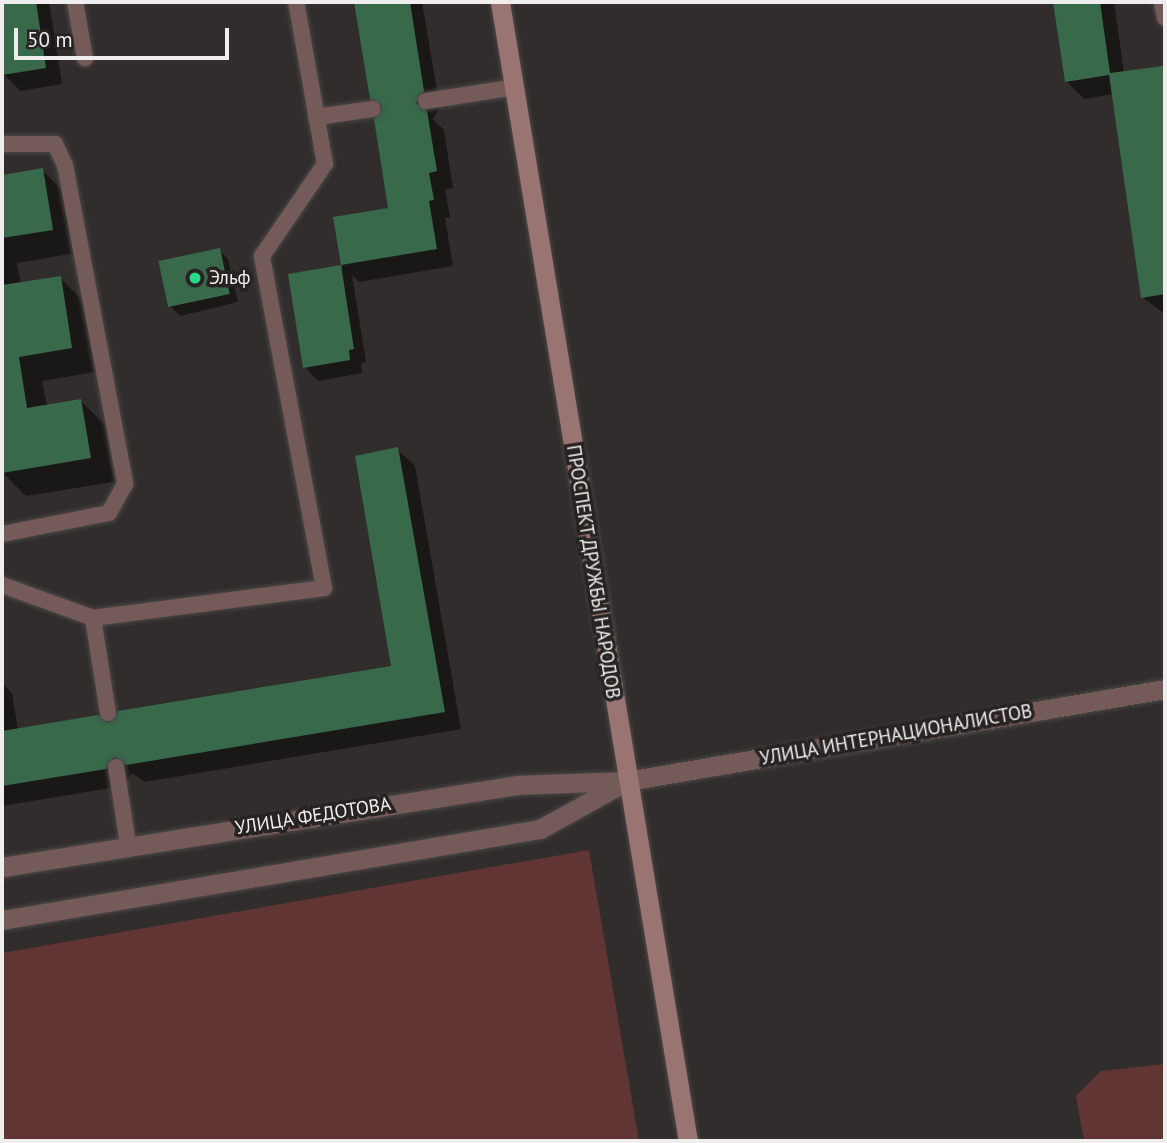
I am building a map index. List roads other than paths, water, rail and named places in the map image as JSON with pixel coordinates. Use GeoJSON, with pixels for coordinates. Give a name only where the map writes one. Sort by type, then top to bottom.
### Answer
{"type":"FeatureCollection","features":[{"type":"Feature","properties":{"kind":"main road","name":"ПРОСПЕКТ ДРУЖБЫ НАРОДОВ"},"geometry":{"type":"LineString","coordinates":[[500,2],[688,1141]]}},
{"type":"Feature","properties":{"kind":"street","name":"УЛИЦА ИНТЕРНАЦИОНАЛИСТОВ"},"geometry":{"type":"LineString","coordinates":[[627,781],[1165,689]]}},
{"type":"Feature","properties":{"kind":"street","name":"УЛИЦА ФЕДОТОВА"},"geometry":{"type":"LineString","coordinates":[[2,867],[128,844],[517,785],[627,781]]}},
{"type":"Feature","properties":{"kind":"street"},"geometry":{"type":"LineString","coordinates":[[2,920],[540,829],[627,781]]}},
{"type":"Feature","properties":{"kind":"lane"},"geometry":{"type":"LineString","coordinates":[[75,2],[85,58]]}},
{"type":"Feature","properties":{"kind":"lane"},"geometry":{"type":"LineString","coordinates":[[2,585],[93,618],[324,588],[262,256],[325,164],[296,2]]}},
{"type":"Feature","properties":{"kind":"lane"},"geometry":{"type":"LineString","coordinates":[[1162,2],[1165,18]]}},
{"type":"Feature","properties":{"kind":"lane"},"geometry":{"type":"LineString","coordinates":[[426,101],[515,87]]}},
{"type":"Feature","properties":{"kind":"lane"},"geometry":{"type":"LineString","coordinates":[[316,117],[372,109]]}},
{"type":"Feature","properties":{"kind":"lane"},"geometry":{"type":"LineString","coordinates":[[2,144],[55,144],[65,165],[125,484],[109,513],[2,534]]}},
{"type":"Feature","properties":{"kind":"lane"},"geometry":{"type":"LineString","coordinates":[[93,618],[108,713]]}},
{"type":"Feature","properties":{"kind":"lane"},"geometry":{"type":"LineString","coordinates":[[116,767],[128,844]]}},
{"type":"Feature","properties":{"kind":"place","name":"Эльф"},"geometry":{"type":"Point","coordinates":[195,278]}}]}
